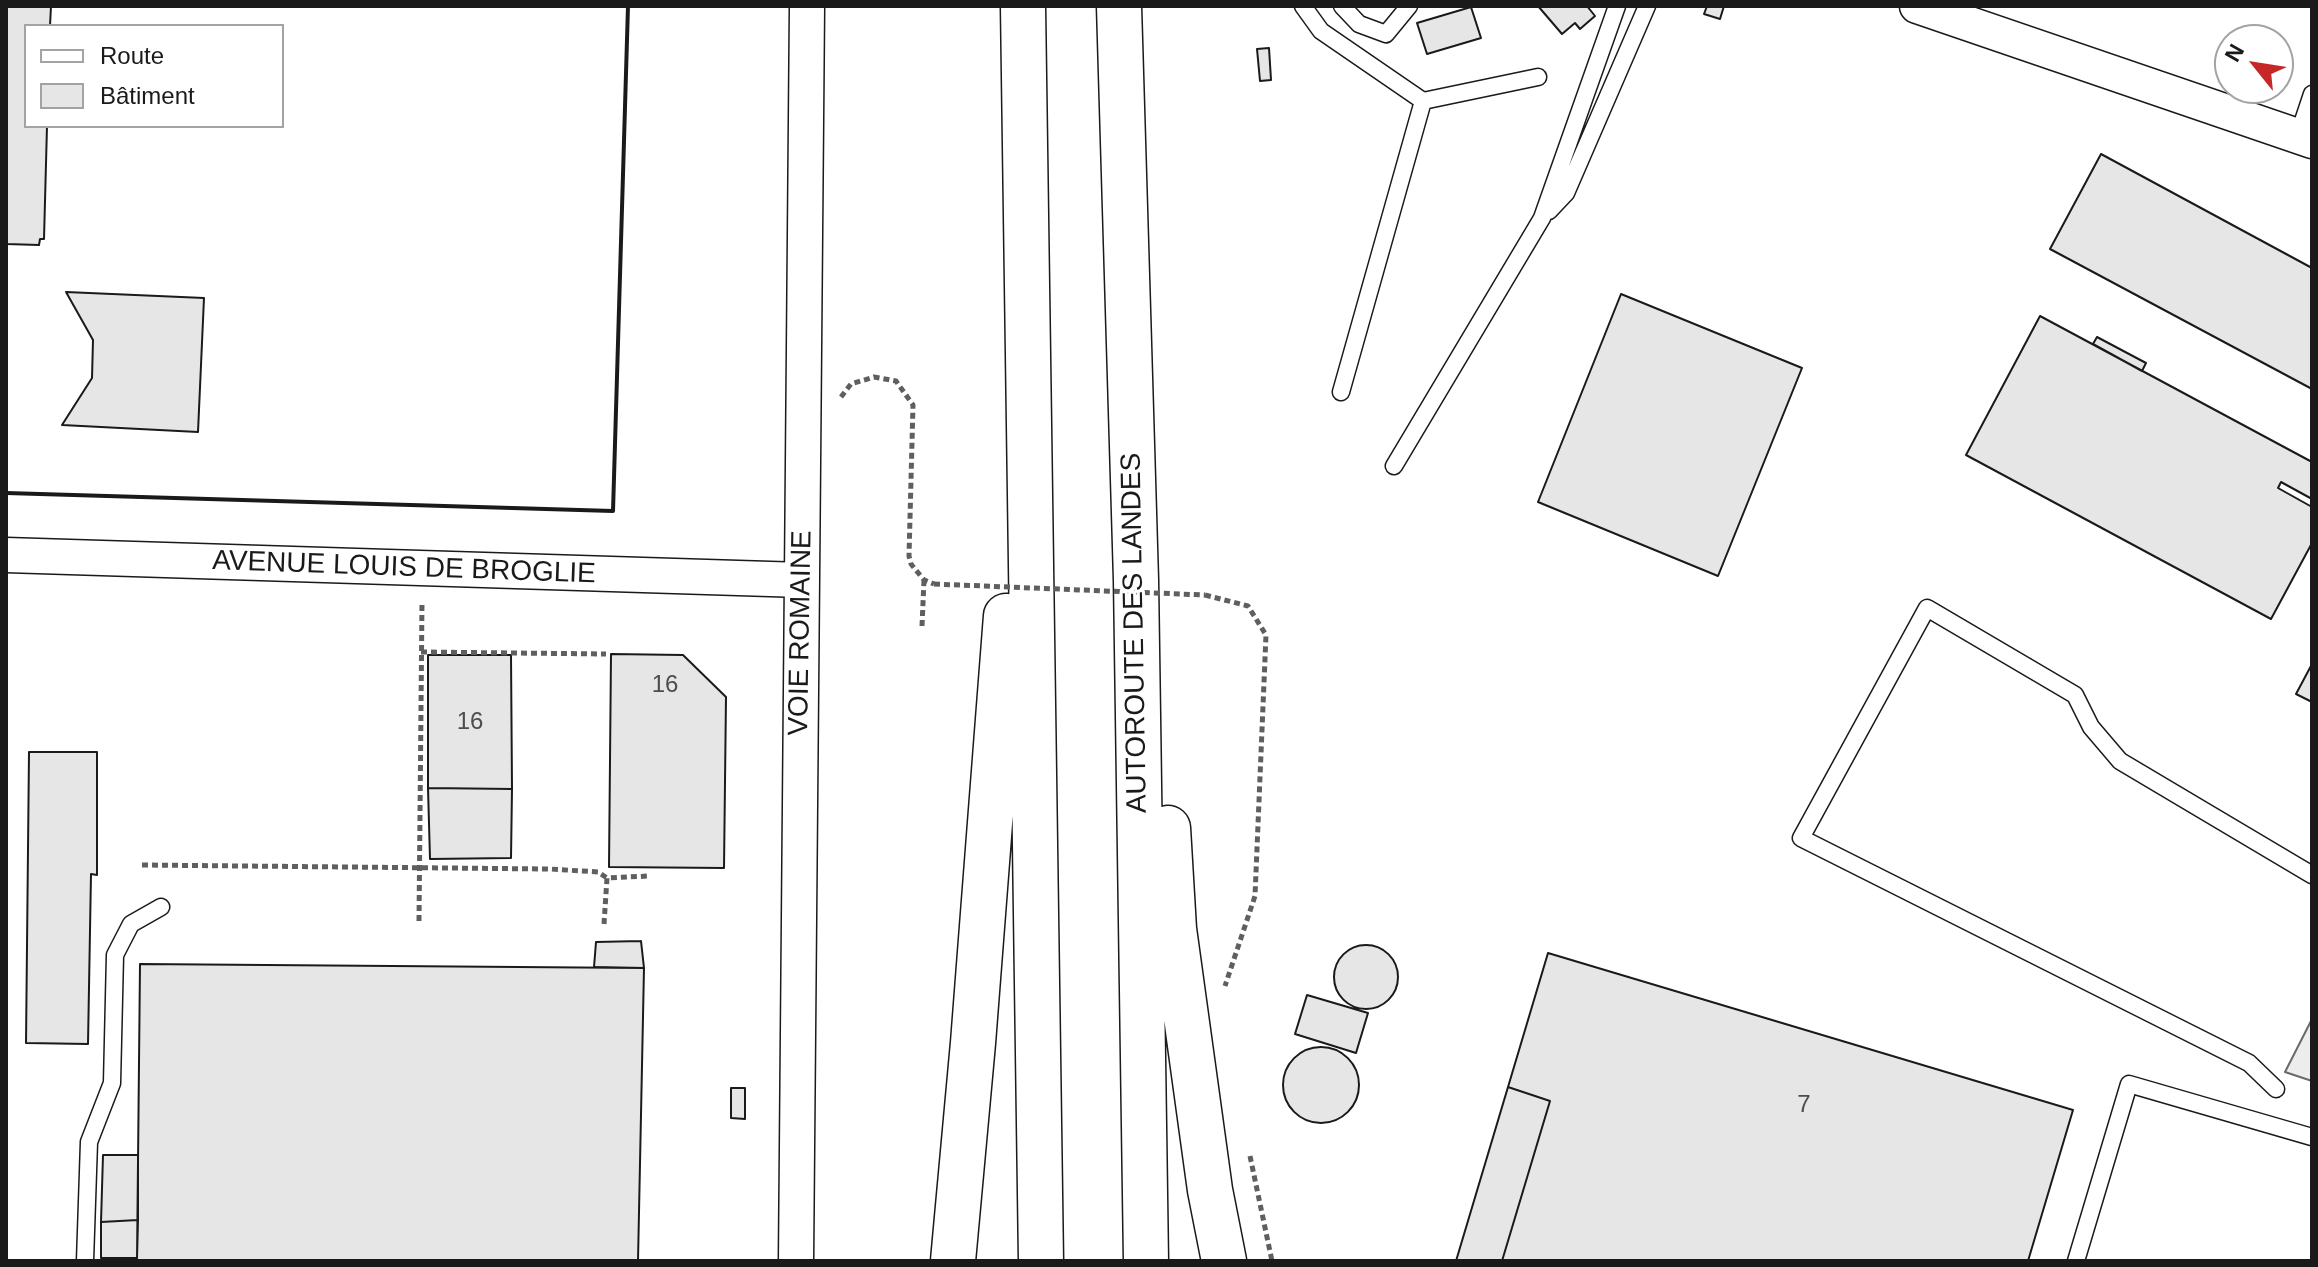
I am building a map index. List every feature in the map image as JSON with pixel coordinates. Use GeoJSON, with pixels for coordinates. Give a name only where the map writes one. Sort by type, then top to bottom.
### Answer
{"type":"FeatureCollection","features":[{"type":"Feature","properties":{"kind":"highway"},"geometry":{"type":"LineString","coordinates":[[1023,6],[1041,1261]]}},
{"type":"Feature","properties":{"kind":"highway","name":"AUTOROUTE DES LANDES"},"geometry":{"type":"LineString","coordinates":[[1119,6],[1136,580],[1146,1261]]}},
{"type":"Feature","properties":{"kind":"highway"},"geometry":{"type":"LineString","coordinates":[[953,1261],[972,1059],[1028,339]]}},
{"type":"Feature","properties":{"kind":"highway"},"geometry":{"type":"LineString","coordinates":[[1136,580],[1157,653],[1174,929],[1210,1190],[1224,1261]]}},
{"type":"Feature","properties":{"kind":"street","name":"VOIE ROMAINE"},"geometry":{"type":"LineString","coordinates":[[796,1261],[807,6]]}},
{"type":"Feature","properties":{"kind":"street"},"geometry":{"type":"LineString","coordinates":[[1917,6],[2305,138]]}},
{"type":"Feature","properties":{"kind":"street","name":"AVENUE LOUIS DE BROGLIE"},"geometry":{"type":"LineString","coordinates":[[6,555],[802,580]]}},
{"type":"Feature","properties":{"kind":"lane"},"geometry":{"type":"LineString","coordinates":[[1303,6],[1321,31],[1423,101],[1538,77]]}},
{"type":"Feature","properties":{"kind":"lane"},"geometry":{"type":"LineString","coordinates":[[1342,6],[1359,24],[1386,34],[1409,6]]}},
{"type":"Feature","properties":{"kind":"lane"},"geometry":{"type":"LineString","coordinates":[[1394,466],[1542,218],[1617,6]]}},
{"type":"Feature","properties":{"kind":"lane"},"geometry":{"type":"LineString","coordinates":[[1542,218],[1566,193],[1647,6]]}},
{"type":"Feature","properties":{"kind":"lane"},"geometry":{"type":"LineString","coordinates":[[2305,138],[2312,94]]}},
{"type":"Feature","properties":{"kind":"lane"},"geometry":{"type":"LineString","coordinates":[[1341,392],[1423,101]]}},
{"type":"Feature","properties":{"kind":"lane"},"geometry":{"type":"LineString","coordinates":[[2276,1089],[2249,1063],[1801,838],[1927,608],[2075,695],[2091,727],[2120,761],[2312,875]]}},
{"type":"Feature","properties":{"kind":"lane"},"geometry":{"type":"LineString","coordinates":[[85,1261],[89,1142],[112,1083],[115,955],[131,924],[161,907]]}},
{"type":"Feature","properties":{"kind":"lane"},"geometry":{"type":"LineString","coordinates":[[2076,1261],[2129,1084],[2312,1137]]}},
{"type":"Feature","properties":{"kind":"path"},"geometry":{"type":"LineString","coordinates":[[833,407],[851,384],[874,377],[896,381],[913,405],[909,556],[911,564],[924,580],[934,584],[1205,595],[1248,606],[1266,635],[1255,896],[1223,993]]}},
{"type":"Feature","properties":{"kind":"path"},"geometry":{"type":"LineString","coordinates":[[922,626],[924,580]]}},
{"type":"Feature","properties":{"kind":"path"},"geometry":{"type":"LineString","coordinates":[[419,921],[422,596]]}},
{"type":"Feature","properties":{"kind":"path"},"geometry":{"type":"LineString","coordinates":[[421,652],[606,654]]}},
{"type":"Feature","properties":{"kind":"path"},"geometry":{"type":"LineString","coordinates":[[142,865],[574,870],[598,872],[607,878],[649,876]]}},
{"type":"Feature","properties":{"kind":"path"},"geometry":{"type":"LineString","coordinates":[[604,924],[607,878]]}},
{"type":"Feature","properties":{"kind":"path"},"geometry":{"type":"LineString","coordinates":[[1246,1143],[1272,1261]]}},
{"type":"Feature","properties":{"kind":"shaded area"},"geometry":{"type":"Polygon","coordinates":[[[2312,1019],[2312,1081],[2285,1072],[2312,1019]]]}},
{"type":"Feature","properties":{"kind":"building"},"geometry":{"type":"Polygon","coordinates":[[[6,6],[51,6],[50,24],[24,24],[24,128],[47,128],[44,239],[40,239],[39,245],[6,244],[6,6]]]}},
{"type":"Feature","properties":{"kind":"building"},"geometry":{"type":"Polygon","coordinates":[[[1538,6],[1587,6],[1595,16],[1580,29],[1575,23],[1562,34],[1538,6]]]}},
{"type":"Feature","properties":{"kind":"building"},"geometry":{"type":"Polygon","coordinates":[[[1707,6],[1724,6],[1720,19],[1704,14],[1707,6]]]}},
{"type":"Feature","properties":{"kind":"building"},"geometry":{"type":"Polygon","coordinates":[[[1471,7],[1481,38],[1427,54],[1417,23],[1471,7]]]}},
{"type":"Feature","properties":{"kind":"building"},"geometry":{"type":"Polygon","coordinates":[[[1269,48],[1271,80],[1260,81],[1257,49],[1269,48]]]}},
{"type":"Feature","properties":{"kind":"building"},"geometry":{"type":"Polygon","coordinates":[[[2101,154],[2312,268],[2312,389],[2050,249],[2101,154]]]}},
{"type":"Feature","properties":{"kind":"building"},"geometry":{"type":"Polygon","coordinates":[[[66,292],[204,298],[198,432],[62,425],[92,378],[93,340],[66,292]]]}},
{"type":"Feature","properties":{"kind":"building"},"geometry":{"type":"Polygon","coordinates":[[[1621,294],[1802,368],[1718,576],[1538,502],[1621,294]]]}},
{"type":"Feature","properties":{"kind":"building"},"geometry":{"type":"Polygon","coordinates":[[[2040,316],[2312,462],[2312,499],[2281,482],[2278,488],[2312,507],[2312,543],[2271,619],[1966,455],[2040,316]]]}},
{"type":"Feature","properties":{"kind":"building"},"geometry":{"type":"Polygon","coordinates":[[[2097,337],[2146,363],[2142,371],[2093,344],[2097,337]]]}},
{"type":"Feature","properties":{"kind":"building"},"geometry":{"type":"Polygon","coordinates":[[[611,654],[683,655],[726,697],[724,868],[609,867],[611,654]]]}},
{"type":"Feature","properties":{"kind":"building"},"geometry":{"type":"Polygon","coordinates":[[[428,655],[511,655],[512,789],[428,788],[428,655]]]}},
{"type":"Feature","properties":{"kind":"building"},"geometry":{"type":"Polygon","coordinates":[[[2312,664],[2312,702],[2296,694],[2312,664]]]}},
{"type":"Feature","properties":{"kind":"building"},"geometry":{"type":"Polygon","coordinates":[[[29,752],[97,752],[97,875],[91,874],[88,1044],[26,1043],[29,752]]]}},
{"type":"Feature","properties":{"kind":"building"},"geometry":{"type":"Polygon","coordinates":[[[428,788],[512,789],[511,858],[430,859],[428,788]]]}},
{"type":"Feature","properties":{"kind":"building"},"geometry":{"type":"Polygon","coordinates":[[[641,941],[644,968],[594,967],[596,942],[641,941]]]}},
{"type":"Feature","properties":{"kind":"building"},"geometry":{"type":"Polygon","coordinates":[[[1366,945],[1384,951],[1392,959],[1398,977],[1392,995],[1384,1003],[1366,1009],[1348,1003],[1340,995],[1334,977],[1340,959],[1348,951],[1366,945]]]}},
{"type":"Feature","properties":{"kind":"building"},"geometry":{"type":"Polygon","coordinates":[[[1548,953],[2073,1110],[2028,1261],[1502,1261],[1550,1101],[1508,1087],[1548,953]]]}},
{"type":"Feature","properties":{"kind":"building"},"geometry":{"type":"Polygon","coordinates":[[[140,964],[644,968],[638,1261],[137,1261],[140,964]]]}},
{"type":"Feature","properties":{"kind":"building"},"geometry":{"type":"Polygon","coordinates":[[[1307,995],[1368,1013],[1356,1053],[1295,1034],[1307,995]]]}},
{"type":"Feature","properties":{"kind":"building"},"geometry":{"type":"Polygon","coordinates":[[[1321,1047],[1335,1050],[1348,1058],[1356,1071],[1359,1085],[1356,1099],[1348,1112],[1335,1120],[1321,1123],[1307,1120],[1294,1112],[1286,1099],[1283,1085],[1286,1071],[1294,1058],[1307,1050],[1321,1047]]]}},
{"type":"Feature","properties":{"kind":"building"},"geometry":{"type":"Polygon","coordinates":[[[1508,1087],[1550,1101],[1502,1261],[1456,1261],[1508,1087]]]}},
{"type":"Feature","properties":{"kind":"building"},"geometry":{"type":"Polygon","coordinates":[[[731,1088],[745,1088],[745,1119],[731,1118],[731,1088]]]}},
{"type":"Feature","properties":{"kind":"building"},"geometry":{"type":"Polygon","coordinates":[[[103,1155],[138,1155],[138,1220],[101,1222],[103,1155]]]}},
{"type":"Feature","properties":{"kind":"building"},"geometry":{"type":"Polygon","coordinates":[[[138,1220],[137,1258],[101,1258],[101,1222],[138,1220]]]}},
{"type":"Feature","properties":{"kind":"wall"},"geometry":{"type":"LineString","coordinates":[[6,493],[613,511],[628,6]]}}]}
